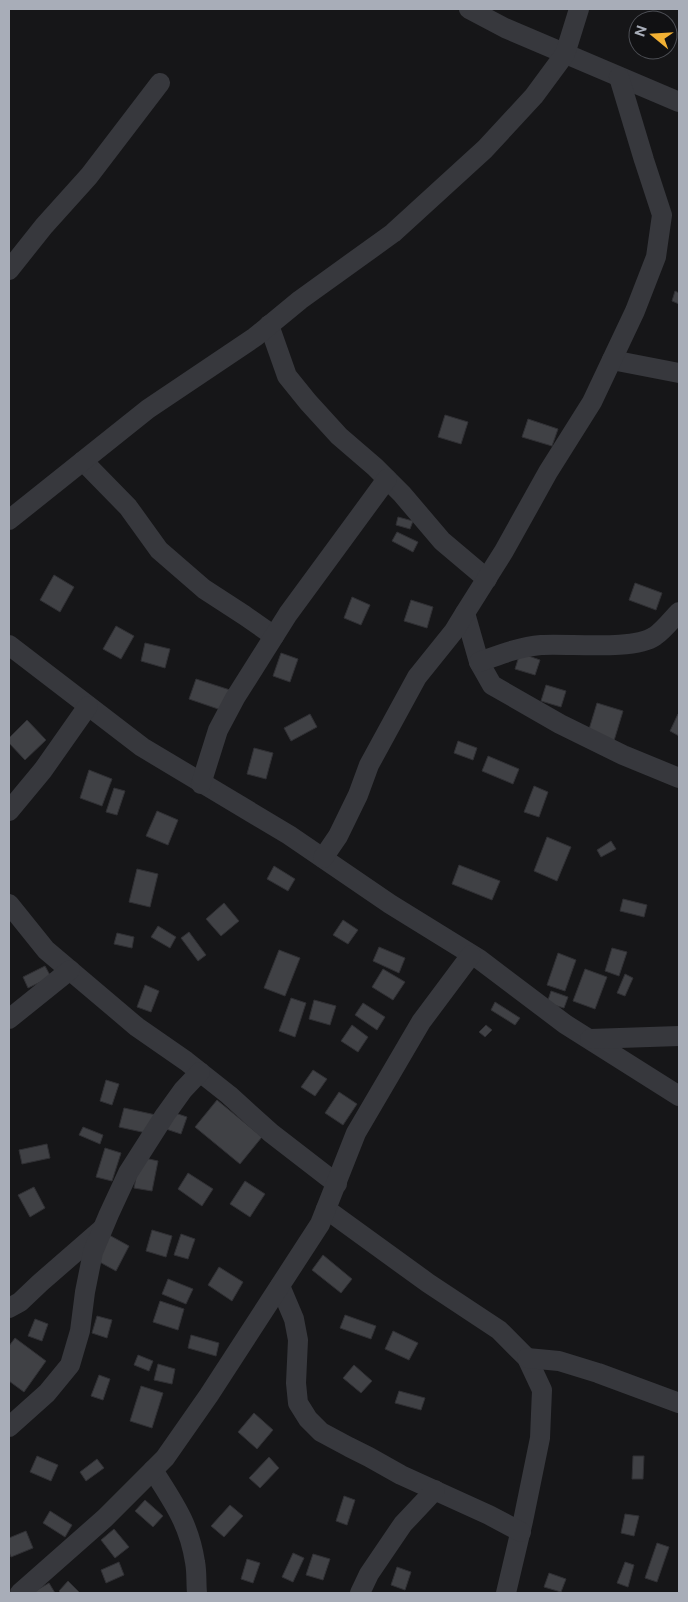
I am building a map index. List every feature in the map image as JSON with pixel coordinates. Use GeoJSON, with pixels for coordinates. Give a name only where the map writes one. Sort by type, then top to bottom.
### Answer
{"type":"FeatureCollection","features":[{"type":"Feature","properties":{"kind":"street"},"geometry":{"type":"LineString","coordinates":[[469,9],[491,14],[505,28],[679,102]]}},
{"type":"Feature","properties":{"kind":"street"},"geometry":{"type":"LineString","coordinates":[[9,520],[148,409],[255,337],[300,300],[393,233],[486,148],[534,96],[565,54],[578,9]]}},
{"type":"Feature","properties":{"kind":"street"},"geometry":{"type":"LineString","coordinates":[[324,858],[338,836],[358,795],[369,765],[417,677],[454,631],[465,614],[504,552],[548,472],[592,402],[635,311],[656,257],[662,215],[620,77]]}},
{"type":"Feature","properties":{"kind":"street"},"geometry":{"type":"LineString","coordinates":[[9,270],[44,226],[89,176],[160,83]]}},
{"type":"Feature","properties":{"kind":"street"},"geometry":{"type":"LineString","coordinates":[[269,325],[287,376],[338,436],[402,494],[442,541],[487,578]]}},
{"type":"Feature","properties":{"kind":"street"},"geometry":{"type":"LineString","coordinates":[[612,360],[679,373]]}},
{"type":"Feature","properties":{"kind":"street"},"geometry":{"type":"LineString","coordinates":[[83,461],[128,506],[159,550],[204,590],[274,636]]}},
{"type":"Feature","properties":{"kind":"street"},"geometry":{"type":"LineString","coordinates":[[201,784],[218,730],[235,698],[274,636],[321,568],[387,479]]}},
{"type":"Feature","properties":{"kind":"street"},"geometry":{"type":"LineString","coordinates":[[478,662],[514,650],[541,645],[581,646],[636,642],[654,637],[679,612]]}},
{"type":"Feature","properties":{"kind":"street"},"geometry":{"type":"LineString","coordinates":[[465,614],[478,662],[492,685],[560,724],[623,755],[679,778]]}},
{"type":"Feature","properties":{"kind":"street"},"geometry":{"type":"LineString","coordinates":[[9,645],[142,748],[289,835],[390,904],[471,955],[565,1024],[679,1096]]}},
{"type":"Feature","properties":{"kind":"street"},"geometry":{"type":"LineString","coordinates":[[9,811],[44,770],[88,706]]}},
{"type":"Feature","properties":{"kind":"street"},"geometry":{"type":"LineString","coordinates":[[9,904],[46,950],[137,1027],[200,1072],[271,1133],[337,1184]]}},
{"type":"Feature","properties":{"kind":"street"},"geometry":{"type":"LineString","coordinates":[[20,1593],[105,1518],[153,1470],[164,1458],[209,1395],[320,1224],[356,1133],[421,1022],[471,955]]}},
{"type":"Feature","properties":{"kind":"street"},"geometry":{"type":"LineString","coordinates":[[9,1019],[70,970]]}},
{"type":"Feature","properties":{"kind":"street"},"geometry":{"type":"LineString","coordinates":[[590,1040],[679,1036]]}},
{"type":"Feature","properties":{"kind":"street"},"geometry":{"type":"LineString","coordinates":[[9,1427],[47,1393],[70,1365],[80,1331],[84,1292],[94,1252],[104,1227],[128,1173],[165,1115],[183,1090],[200,1072]]}},
{"type":"Feature","properties":{"kind":"street"},"geometry":{"type":"LineString","coordinates":[[326,1209],[428,1283],[499,1330],[527,1358],[542,1390],[540,1438],[521,1532],[506,1593]]}},
{"type":"Feature","properties":{"kind":"street"},"geometry":{"type":"LineString","coordinates":[[9,1308],[20,1302],[77,1249],[104,1227]]}},
{"type":"Feature","properties":{"kind":"street"},"geometry":{"type":"LineString","coordinates":[[280,1286],[294,1319],[298,1340],[296,1383],[298,1403],[308,1419],[321,1432],[335,1440],[401,1475],[521,1532]]}},
{"type":"Feature","properties":{"kind":"street"},"geometry":{"type":"LineString","coordinates":[[527,1358],[575,1366],[679,1404]]}},
{"type":"Feature","properties":{"kind":"street"},"geometry":{"type":"LineString","coordinates":[[153,1470],[181,1514],[191,1540],[196,1564],[197,1593]]}},
{"type":"Feature","properties":{"kind":"street"},"geometry":{"type":"LineString","coordinates":[[360,1593],[369,1574],[403,1524],[435,1490]]}},
{"type":"Feature","properties":{"kind":"building"},"geometry":{"type":"Polygon","coordinates":[[[675,291],[679,293],[679,304],[672,301],[675,291]]]}},
{"type":"Feature","properties":{"kind":"building"},"geometry":{"type":"Polygon","coordinates":[[[445,415],[468,422],[461,444],[438,437],[445,415]]]}},
{"type":"Feature","properties":{"kind":"building"},"geometry":{"type":"Polygon","coordinates":[[[528,419],[558,429],[552,446],[522,437],[528,419]]]}},
{"type":"Feature","properties":{"kind":"building"},"geometry":{"type":"Polygon","coordinates":[[[398,517],[413,521],[410,529],[396,525],[398,517]]]}},
{"type":"Feature","properties":{"kind":"building"},"geometry":{"type":"Polygon","coordinates":[[[397,532],[418,542],[413,552],[392,541],[397,532]]]}},
{"type":"Feature","properties":{"kind":"building"},"geometry":{"type":"Polygon","coordinates":[[[54,575],[74,587],[60,612],[40,600],[54,575]]]}},
{"type":"Feature","properties":{"kind":"building"},"geometry":{"type":"Polygon","coordinates":[[[635,583],[662,593],[656,610],[629,600],[635,583]]]}},
{"type":"Feature","properties":{"kind":"building"},"geometry":{"type":"Polygon","coordinates":[[[352,597],[370,605],[361,625],[344,618],[352,597]]]}},
{"type":"Feature","properties":{"kind":"building"},"geometry":{"type":"Polygon","coordinates":[[[411,600],[433,607],[427,628],[404,621],[411,600]]]}},
{"type":"Feature","properties":{"kind":"building"},"geometry":{"type":"Polygon","coordinates":[[[116,626],[134,636],[121,659],[103,649],[116,626]]]}},
{"type":"Feature","properties":{"kind":"building"},"geometry":{"type":"Polygon","coordinates":[[[145,643],[170,649],[165,668],[141,661],[145,643]]]}},
{"type":"Feature","properties":{"kind":"building"},"geometry":{"type":"Polygon","coordinates":[[[281,653],[298,659],[290,682],[273,676],[281,653]]]}},
{"type":"Feature","properties":{"kind":"building"},"geometry":{"type":"Polygon","coordinates":[[[520,653],[540,660],[535,675],[515,669],[520,653]]]}},
{"type":"Feature","properties":{"kind":"building"},"geometry":{"type":"Polygon","coordinates":[[[196,679],[230,690],[224,711],[189,699],[196,679]]]}},
{"type":"Feature","properties":{"kind":"building"},"geometry":{"type":"Polygon","coordinates":[[[546,685],[566,691],[561,707],[541,701],[546,685]]]}},
{"type":"Feature","properties":{"kind":"building"},"geometry":{"type":"Polygon","coordinates":[[[597,703],[623,711],[613,744],[587,736],[597,703]]]}},
{"type":"Feature","properties":{"kind":"building"},"geometry":{"type":"Polygon","coordinates":[[[310,714],[317,727],[291,741],[284,728],[310,714]]]}},
{"type":"Feature","properties":{"kind":"building"},"geometry":{"type":"Polygon","coordinates":[[[679,714],[679,736],[670,731],[679,714]]]}},
{"type":"Feature","properties":{"kind":"building"},"geometry":{"type":"Polygon","coordinates":[[[27,720],[46,740],[25,760],[9,743],[9,738],[27,720]]]}},
{"type":"Feature","properties":{"kind":"building"},"geometry":{"type":"Polygon","coordinates":[[[458,741],[477,748],[473,760],[454,753],[458,741]]]}},
{"type":"Feature","properties":{"kind":"building"},"geometry":{"type":"Polygon","coordinates":[[[254,748],[273,753],[266,779],[247,774],[254,748]]]}},
{"type":"Feature","properties":{"kind":"building"},"geometry":{"type":"Polygon","coordinates":[[[488,756],[519,769],[513,784],[482,771],[488,756]]]}},
{"type":"Feature","properties":{"kind":"building"},"geometry":{"type":"Polygon","coordinates":[[[89,770],[112,779],[102,806],[80,798],[89,770]]]}},
{"type":"Feature","properties":{"kind":"building"},"geometry":{"type":"Polygon","coordinates":[[[534,786],[548,792],[539,817],[524,812],[534,786]]]}},
{"type":"Feature","properties":{"kind":"building"},"geometry":{"type":"Polygon","coordinates":[[[114,788],[125,791],[117,815],[106,812],[114,788]]]}},
{"type":"Feature","properties":{"kind":"building"},"geometry":{"type":"Polygon","coordinates":[[[157,811],[178,820],[168,845],[146,836],[157,811]]]}},
{"type":"Feature","properties":{"kind":"building"},"geometry":{"type":"Polygon","coordinates":[[[547,837],[571,847],[557,881],[534,871],[547,837]]]}},
{"type":"Feature","properties":{"kind":"building"},"geometry":{"type":"Polygon","coordinates":[[[611,841],[616,849],[601,857],[597,850],[611,841]]]}},
{"type":"Feature","properties":{"kind":"building"},"geometry":{"type":"Polygon","coordinates":[[[459,865],[500,881],[492,900],[452,884],[459,865]]]}},
{"type":"Feature","properties":{"kind":"building"},"geometry":{"type":"Polygon","coordinates":[[[274,866],[295,879],[288,891],[267,879],[274,866]]]}},
{"type":"Feature","properties":{"kind":"building"},"geometry":{"type":"Polygon","coordinates":[[[137,869],[158,874],[150,907],[129,902],[137,869]]]}},
{"type":"Feature","properties":{"kind":"building"},"geometry":{"type":"Polygon","coordinates":[[[623,899],[647,905],[644,917],[620,911],[623,899]]]}},
{"type":"Feature","properties":{"kind":"building"},"geometry":{"type":"Polygon","coordinates":[[[224,903],[239,921],[221,936],[206,919],[224,903]]]}},
{"type":"Feature","properties":{"kind":"building"},"geometry":{"type":"Polygon","coordinates":[[[343,920],[358,930],[348,944],[333,935],[343,920]]]}},
{"type":"Feature","properties":{"kind":"building"},"geometry":{"type":"Polygon","coordinates":[[[158,926],[176,937],[170,948],[151,937],[158,926]]]}},
{"type":"Feature","properties":{"kind":"building"},"geometry":{"type":"Polygon","coordinates":[[[189,932],[206,955],[198,961],[181,938],[189,932]]]}},
{"type":"Feature","properties":{"kind":"building"},"geometry":{"type":"Polygon","coordinates":[[[117,933],[134,937],[132,948],[114,944],[117,933]]]}},
{"type":"Feature","properties":{"kind":"building"},"geometry":{"type":"Polygon","coordinates":[[[379,947],[405,958],[399,973],[373,961],[379,947]]]}},
{"type":"Feature","properties":{"kind":"building"},"geometry":{"type":"Polygon","coordinates":[[[612,948],[627,952],[619,976],[605,971],[612,948]]]}},
{"type":"Feature","properties":{"kind":"building"},"geometry":{"type":"Polygon","coordinates":[[[279,950],[300,958],[285,996],[264,988],[279,950]]]}},
{"type":"Feature","properties":{"kind":"building"},"geometry":{"type":"Polygon","coordinates":[[[558,953],[576,960],[565,991],[547,985],[558,953]]]}},
{"type":"Feature","properties":{"kind":"building"},"geometry":{"type":"Polygon","coordinates":[[[45,966],[51,977],[28,988],[23,977],[45,966]]]}},
{"type":"Feature","properties":{"kind":"building"},"geometry":{"type":"Polygon","coordinates":[[[383,969],[405,982],[393,1000],[372,987],[383,969]]]}},
{"type":"Feature","properties":{"kind":"building"},"geometry":{"type":"Polygon","coordinates":[[[585,969],[607,977],[595,1009],[573,1001],[585,969]]]}},
{"type":"Feature","properties":{"kind":"building"},"geometry":{"type":"Polygon","coordinates":[[[625,974],[633,978],[625,996],[617,993],[625,974]]]}},
{"type":"Feature","properties":{"kind":"building"},"geometry":{"type":"Polygon","coordinates":[[[145,985],[159,991],[151,1012],[137,1007],[145,985]]]}},
{"type":"Feature","properties":{"kind":"building"},"geometry":{"type":"Polygon","coordinates":[[[551,991],[568,997],[564,1008],[547,1003],[551,991]]]}},
{"type":"Feature","properties":{"kind":"building"},"geometry":{"type":"Polygon","coordinates":[[[291,998],[306,1003],[295,1037],[279,1031],[291,998]]]}},
{"type":"Feature","properties":{"kind":"building"},"geometry":{"type":"Polygon","coordinates":[[[314,1000],[336,1006],[330,1025],[309,1019],[314,1000]]]}},
{"type":"Feature","properties":{"kind":"building"},"geometry":{"type":"Polygon","coordinates":[[[495,1002],[520,1018],[515,1025],[491,1010],[495,1002]]]}},
{"type":"Feature","properties":{"kind":"building"},"geometry":{"type":"Polygon","coordinates":[[[363,1003],[385,1017],[377,1030],[355,1015],[363,1003]]]}},
{"type":"Feature","properties":{"kind":"building"},"geometry":{"type":"Polygon","coordinates":[[[352,1025],[368,1037],[358,1052],[341,1041],[352,1025]]]}},
{"type":"Feature","properties":{"kind":"building"},"geometry":{"type":"Polygon","coordinates":[[[486,1025],[492,1030],[485,1037],[479,1032],[486,1025]]]}},
{"type":"Feature","properties":{"kind":"building"},"geometry":{"type":"Polygon","coordinates":[[[313,1070],[327,1079],[315,1096],[301,1087],[313,1070]]]}},
{"type":"Feature","properties":{"kind":"building"},"geometry":{"type":"Polygon","coordinates":[[[106,1080],[119,1084],[112,1105],[100,1101],[106,1080]]]}},
{"type":"Feature","properties":{"kind":"building"},"geometry":{"type":"Polygon","coordinates":[[[339,1092],[357,1104],[343,1125],[325,1113],[339,1092]]]}},
{"type":"Feature","properties":{"kind":"building"},"geometry":{"type":"Polygon","coordinates":[[[217,1100],[262,1137],[240,1164],[195,1127],[217,1100]]]}},
{"type":"Feature","properties":{"kind":"building"},"geometry":{"type":"Polygon","coordinates":[[[124,1108],[156,1115],[151,1134],[119,1127],[124,1108]]]}},
{"type":"Feature","properties":{"kind":"building"},"geometry":{"type":"Polygon","coordinates":[[[169,1111],[187,1117],[181,1134],[163,1128],[169,1111]]]}},
{"type":"Feature","properties":{"kind":"building"},"geometry":{"type":"Polygon","coordinates":[[[83,1127],[103,1135],[100,1144],[79,1135],[83,1127]]]}},
{"type":"Feature","properties":{"kind":"building"},"geometry":{"type":"Polygon","coordinates":[[[47,1144],[50,1158],[22,1164],[19,1150],[47,1144]]]}},
{"type":"Feature","properties":{"kind":"building"},"geometry":{"type":"Polygon","coordinates":[[[105,1148],[121,1153],[112,1181],[96,1177],[105,1148]]]}},
{"type":"Feature","properties":{"kind":"building"},"geometry":{"type":"Polygon","coordinates":[[[140,1157],[158,1161],[152,1191],[134,1188],[140,1157]]]}},
{"type":"Feature","properties":{"kind":"building"},"geometry":{"type":"Polygon","coordinates":[[[188,1173],[213,1189],[202,1206],[178,1189],[188,1173]]]}},
{"type":"Feature","properties":{"kind":"building"},"geometry":{"type":"Polygon","coordinates":[[[245,1181],[265,1194],[250,1217],[230,1204],[245,1181]]]}},
{"type":"Feature","properties":{"kind":"building"},"geometry":{"type":"Polygon","coordinates":[[[34,1187],[45,1208],[30,1217],[18,1195],[34,1187]]]}},
{"type":"Feature","properties":{"kind":"building"},"geometry":{"type":"Polygon","coordinates":[[[152,1230],[172,1236],[166,1257],[146,1251],[152,1230]]]}},
{"type":"Feature","properties":{"kind":"building"},"geometry":{"type":"Polygon","coordinates":[[[181,1234],[195,1239],[188,1259],[174,1255],[181,1234]]]}},
{"type":"Feature","properties":{"kind":"building"},"geometry":{"type":"Polygon","coordinates":[[[109,1235],[129,1246],[116,1271],[96,1260],[109,1235]]]}},
{"type":"Feature","properties":{"kind":"building"},"geometry":{"type":"Polygon","coordinates":[[[323,1255],[352,1279],[341,1293],[312,1270],[323,1255]]]}},
{"type":"Feature","properties":{"kind":"building"},"geometry":{"type":"Polygon","coordinates":[[[219,1267],[243,1282],[232,1301],[208,1285],[219,1267]]]}},
{"type":"Feature","properties":{"kind":"building"},"geometry":{"type":"Polygon","coordinates":[[[168,1279],[193,1289],[186,1304],[162,1294],[168,1279]]]}},
{"type":"Feature","properties":{"kind":"building"},"geometry":{"type":"Polygon","coordinates":[[[160,1301],[184,1309],[178,1330],[153,1322],[160,1301]]]}},
{"type":"Feature","properties":{"kind":"building"},"geometry":{"type":"Polygon","coordinates":[[[345,1315],[376,1326],[371,1339],[340,1328],[345,1315]]]}},
{"type":"Feature","properties":{"kind":"building"},"geometry":{"type":"Polygon","coordinates":[[[97,1316],[112,1320],[107,1338],[92,1333],[97,1316]]]}},
{"type":"Feature","properties":{"kind":"building"},"geometry":{"type":"Polygon","coordinates":[[[35,1319],[48,1324],[42,1341],[28,1336],[35,1319]]]}},
{"type":"Feature","properties":{"kind":"building"},"geometry":{"type":"Polygon","coordinates":[[[393,1331],[418,1343],[409,1360],[385,1349],[393,1331]]]}},
{"type":"Feature","properties":{"kind":"building"},"geometry":{"type":"Polygon","coordinates":[[[191,1335],[219,1343],[216,1356],[188,1348],[191,1335]]]}},
{"type":"Feature","properties":{"kind":"building"},"geometry":{"type":"Polygon","coordinates":[[[15,1338],[46,1361],[24,1392],[9,1381],[9,1346],[15,1338]]]}},
{"type":"Feature","properties":{"kind":"building"},"geometry":{"type":"Polygon","coordinates":[[[138,1355],[153,1361],[149,1371],[134,1365],[138,1355]]]}},
{"type":"Feature","properties":{"kind":"building"},"geometry":{"type":"Polygon","coordinates":[[[158,1364],[175,1369],[172,1384],[154,1380],[158,1364]]]}},
{"type":"Feature","properties":{"kind":"building"},"geometry":{"type":"Polygon","coordinates":[[[354,1365],[372,1381],[361,1393],[343,1378],[354,1365]]]}},
{"type":"Feature","properties":{"kind":"building"},"geometry":{"type":"Polygon","coordinates":[[[99,1375],[110,1379],[103,1400],[91,1396],[99,1375]]]}},
{"type":"Feature","properties":{"kind":"building"},"geometry":{"type":"Polygon","coordinates":[[[141,1386],[163,1393],[152,1428],[130,1421],[141,1386]]]}},
{"type":"Feature","properties":{"kind":"building"},"geometry":{"type":"Polygon","coordinates":[[[399,1391],[425,1398],[421,1410],[395,1403],[399,1391]]]}},
{"type":"Feature","properties":{"kind":"building"},"geometry":{"type":"Polygon","coordinates":[[[254,1413],[273,1430],[257,1449],[238,1432],[254,1413]]]}},
{"type":"Feature","properties":{"kind":"building"},"geometry":{"type":"Polygon","coordinates":[[[37,1456],[58,1465],[51,1481],[30,1472],[37,1456]]]}},
{"type":"Feature","properties":{"kind":"building"},"geometry":{"type":"Polygon","coordinates":[[[633,1456],[644,1456],[643,1479],[632,1479],[633,1456]]]}},
{"type":"Feature","properties":{"kind":"building"},"geometry":{"type":"Polygon","coordinates":[[[269,1457],[279,1468],[260,1488],[249,1478],[269,1457]]]}},
{"type":"Feature","properties":{"kind":"building"},"geometry":{"type":"Polygon","coordinates":[[[97,1459],[104,1468],[86,1481],[80,1472],[97,1459]]]}},
{"type":"Feature","properties":{"kind":"building"},"geometry":{"type":"Polygon","coordinates":[[[344,1496],[355,1500],[347,1525],[336,1521],[344,1496]]]}},
{"type":"Feature","properties":{"kind":"building"},"geometry":{"type":"Polygon","coordinates":[[[145,1500],[163,1516],[153,1527],[135,1511],[145,1500]]]}},
{"type":"Feature","properties":{"kind":"building"},"geometry":{"type":"Polygon","coordinates":[[[230,1505],[243,1516],[224,1537],[211,1526],[230,1505]]]}},
{"type":"Feature","properties":{"kind":"building"},"geometry":{"type":"Polygon","coordinates":[[[50,1511],[72,1525],[65,1537],[43,1523],[50,1511]]]}},
{"type":"Feature","properties":{"kind":"building"},"geometry":{"type":"Polygon","coordinates":[[[625,1514],[639,1516],[634,1536],[621,1533],[625,1514]]]}},
{"type":"Feature","properties":{"kind":"building"},"geometry":{"type":"Polygon","coordinates":[[[114,1529],[129,1547],[115,1558],[101,1540],[114,1529]]]}},
{"type":"Feature","properties":{"kind":"building"},"geometry":{"type":"Polygon","coordinates":[[[26,1531],[33,1548],[11,1557],[9,1538],[26,1531]]]}},
{"type":"Feature","properties":{"kind":"building"},"geometry":{"type":"Polygon","coordinates":[[[657,1543],[669,1547],[657,1582],[645,1578],[657,1543]]]}},
{"type":"Feature","properties":{"kind":"building"},"geometry":{"type":"Polygon","coordinates":[[[293,1553],[304,1558],[293,1582],[282,1577],[293,1553]]]}},
{"type":"Feature","properties":{"kind":"building"},"geometry":{"type":"Polygon","coordinates":[[[313,1554],[330,1559],[323,1580],[306,1575],[313,1554]]]}},
{"type":"Feature","properties":{"kind":"building"},"geometry":{"type":"Polygon","coordinates":[[[247,1559],[260,1563],[253,1583],[241,1579],[247,1559]]]}},
{"type":"Feature","properties":{"kind":"building"},"geometry":{"type":"Polygon","coordinates":[[[119,1562],[124,1575],[106,1583],[101,1570],[119,1562]]]}},
{"type":"Feature","properties":{"kind":"building"},"geometry":{"type":"Polygon","coordinates":[[[625,1562],[634,1565],[628,1587],[617,1583],[625,1562]]]}},
{"type":"Feature","properties":{"kind":"building"},"geometry":{"type":"Polygon","coordinates":[[[397,1567],[411,1572],[405,1590],[391,1585],[397,1567]]]}},
{"type":"Feature","properties":{"kind":"building"},"geometry":{"type":"Polygon","coordinates":[[[549,1573],[566,1579],[561,1592],[544,1587],[549,1573]]]}},
{"type":"Feature","properties":{"kind":"building"},"geometry":{"type":"Polygon","coordinates":[[[68,1581],[80,1593],[61,1593],[59,1591],[68,1581]]]}},
{"type":"Feature","properties":{"kind":"building"},"geometry":{"type":"Polygon","coordinates":[[[49,1583],[55,1593],[36,1593],[35,1591],[49,1583]]]}}]}
